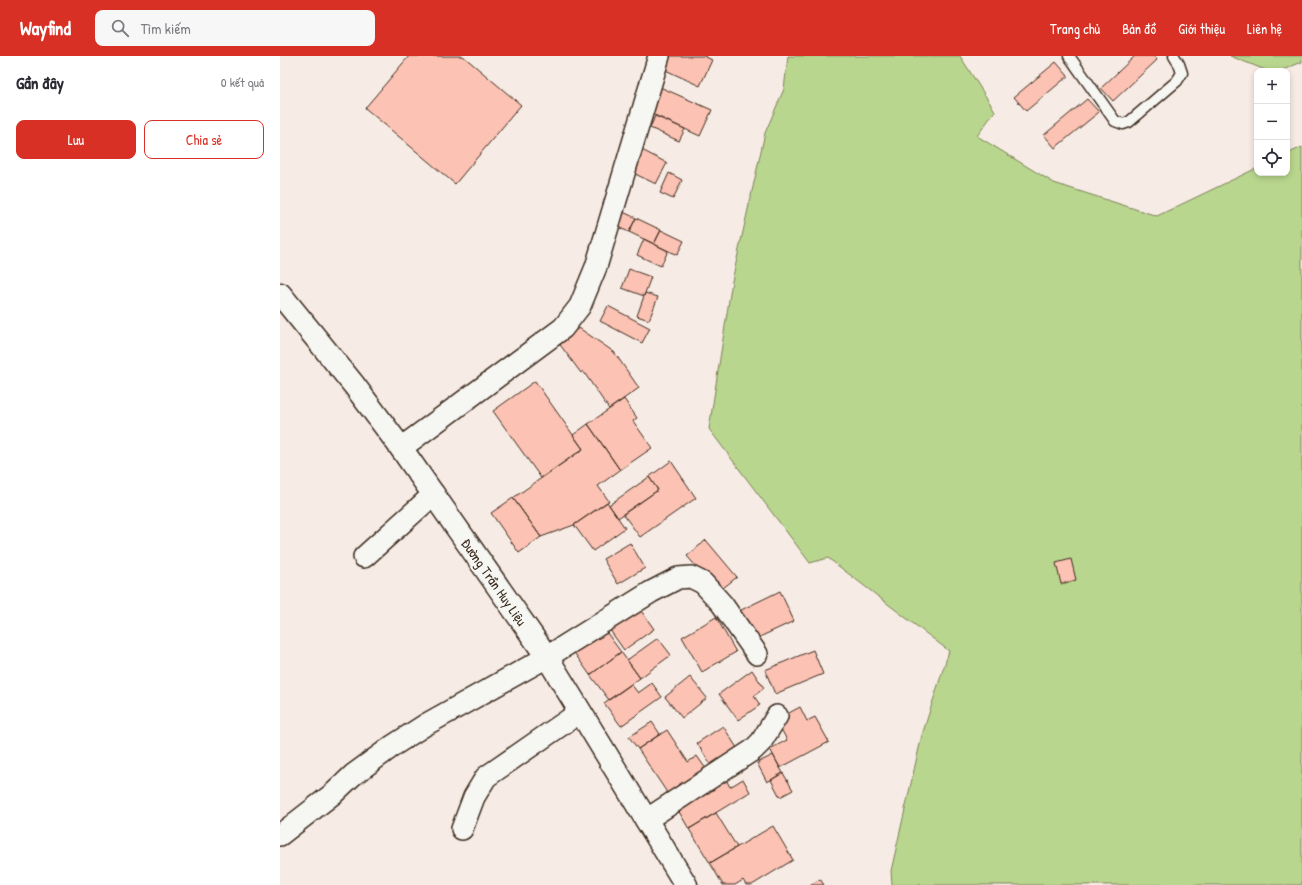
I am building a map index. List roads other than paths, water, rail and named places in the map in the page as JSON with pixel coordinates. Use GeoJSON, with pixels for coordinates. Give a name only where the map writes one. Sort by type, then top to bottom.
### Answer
{"type":"FeatureCollection","features":[{"type":"Feature","properties":{"kind":"highway","name":"Đường Trần Huy Liệu"},"geometry":{"type":"LineString","coordinates":[[280,294],[354,385],[401,448],[547,658],[686,885]]}},
{"type":"Feature","properties":{"kind":"street"},"geometry":{"type":"LineString","coordinates":[[401,448],[563,328],[580,306],[596,267],[659,56]]}},
{"type":"Feature","properties":{"kind":"street"},"geometry":{"type":"LineString","coordinates":[[364,557],[434,494]]}},
{"type":"Feature","properties":{"kind":"street"},"geometry":{"type":"LineString","coordinates":[[280,835],[334,793],[353,775],[394,745],[547,658],[651,592],[678,578],[691,577],[703,583],[722,604],[757,654]]}},
{"type":"Feature","properties":{"kind":"street"},"geometry":{"type":"LineString","coordinates":[[462,830],[474,797],[486,777],[580,712]]}},
{"type":"Feature","properties":{"kind":"street"},"geometry":{"type":"LineString","coordinates":[[646,820],[753,750],[761,742],[777,716]]}},
{"type":"Feature","properties":{"kind":"lane"},"geometry":{"type":"LineString","coordinates":[[1069,56],[1115,121],[1122,124],[1128,122],[1177,81],[1182,73],[1174,56]]}}]}
